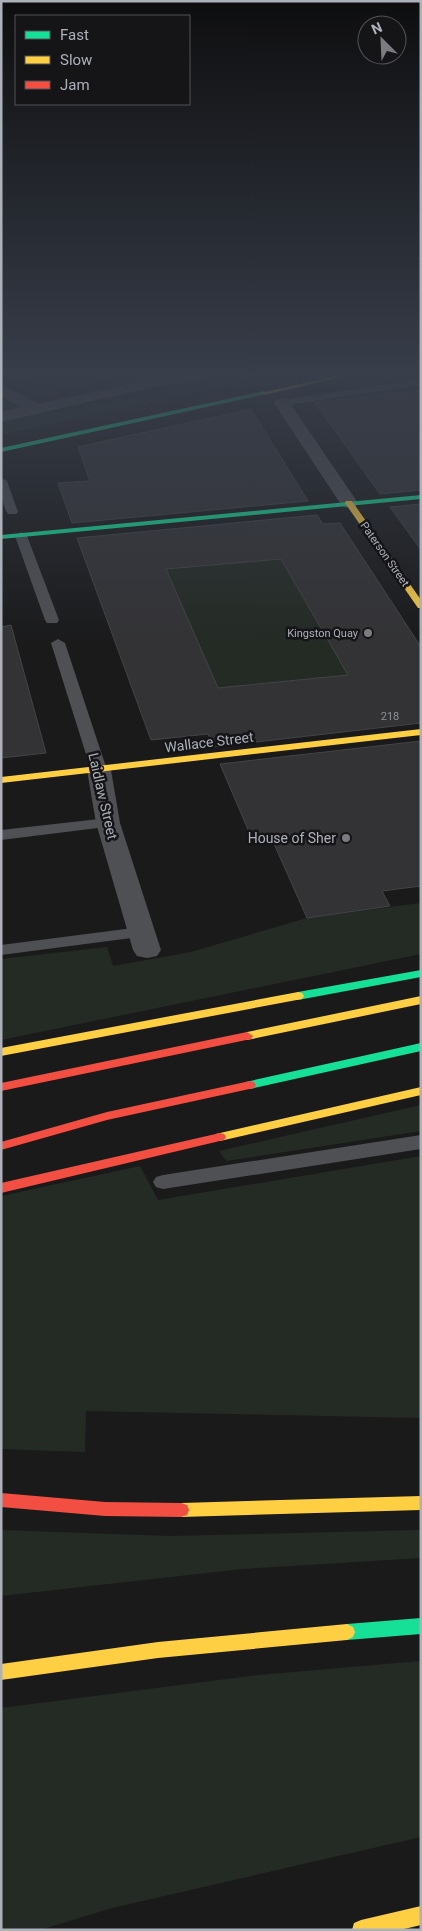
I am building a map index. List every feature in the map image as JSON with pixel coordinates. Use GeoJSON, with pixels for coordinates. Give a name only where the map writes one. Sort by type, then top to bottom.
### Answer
{"type":"FeatureCollection","features":[{"type":"Feature","properties":{"kind":"main road"},"geometry":{"type":"LineString","coordinates":[[1,537],[421,497]]}},
{"type":"Feature","properties":{"kind":"main road","name":"Paterson Street"},"geometry":{"type":"LineString","coordinates":[[349,503],[421,606]]}},
{"type":"Feature","properties":{"kind":"main road","name":"Wallace Street"},"geometry":{"type":"LineString","coordinates":[[1,780],[421,732]]}},
{"type":"Feature","properties":{"kind":"main road"},"geometry":{"type":"LineString","coordinates":[[1,1052],[421,973]]}},
{"type":"Feature","properties":{"kind":"main road"},"geometry":{"type":"LineString","coordinates":[[1,1087],[421,1000]]}},
{"type":"Feature","properties":{"kind":"main road"},"geometry":{"type":"LineString","coordinates":[[1,1146],[108,1116],[421,1047]]}},
{"type":"Feature","properties":{"kind":"main road"},"geometry":{"type":"LineString","coordinates":[[1,1188],[421,1091]]}},
{"type":"Feature","properties":{"kind":"main road"},"geometry":{"type":"LineString","coordinates":[[1,1500],[109,1510],[276,1508],[421,1503]]}},
{"type":"Feature","properties":{"kind":"main road"},"geometry":{"type":"LineString","coordinates":[[1,1672],[87,1658],[335,1632],[421,1626]]}},
{"type":"Feature","properties":{"kind":"main road"},"geometry":{"type":"LineString","coordinates":[[361,1930],[421,1915]]}},
{"type":"Feature","properties":{"kind":"street","name":"Paterson Street"},"geometry":{"type":"LineString","coordinates":[[324,465],[349,503]]}},
{"type":"Feature","properties":{"kind":"street","name":"Laidlaw Street"},"geometry":{"type":"LineString","coordinates":[[99,770],[108,823],[144,941]]}},
{"type":"Feature","properties":{"kind":"lane"},"geometry":{"type":"LineString","coordinates":[[1,481],[12,512]]}},
{"type":"Feature","properties":{"kind":"lane"},"geometry":{"type":"LineString","coordinates":[[20,536],[52,620]]}},
{"type":"Feature","properties":{"kind":"lane","name":"Laidlaw Street"},"geometry":{"type":"LineString","coordinates":[[58,643],[99,770]]}},
{"type":"Feature","properties":{"kind":"lane"},"geometry":{"type":"LineString","coordinates":[[1,834],[108,823]]}},
{"type":"Feature","properties":{"kind":"lane"},"geometry":{"type":"LineString","coordinates":[[1,950],[144,941]]}},
{"type":"Feature","properties":{"kind":"lane"},"geometry":{"type":"LineString","coordinates":[[163,1182],[421,1142]]}},
{"type":"Feature","properties":{"kind":"shaded area"},"geometry":{"type":"Polygon","coordinates":[[[281,559],[348,675],[218,688],[166,569],[281,559]]]}},
{"type":"Feature","properties":{"kind":"shaded area"},"geometry":{"type":"Polygon","coordinates":[[[421,903],[421,954],[1,1040],[1,959],[107,947],[113,966],[191,952],[307,918],[421,903]]]}},
{"type":"Feature","properties":{"kind":"shaded area"},"geometry":{"type":"Polygon","coordinates":[[[421,1105],[421,1131],[226,1161],[219,1151],[421,1105]]]}},
{"type":"Feature","properties":{"kind":"shaded area"},"geometry":{"type":"Polygon","coordinates":[[[421,1156],[421,1418],[86,1411],[85,1452],[1,1449],[1,1196],[140,1166],[158,1200],[421,1156]]]}},
{"type":"Feature","properties":{"kind":"shaded area"},"geometry":{"type":"Polygon","coordinates":[[[1,1530],[170,1536],[421,1530],[421,1558],[242,1569],[1,1596],[1,1530]]]}},
{"type":"Feature","properties":{"kind":"shaded area"},"geometry":{"type":"Polygon","coordinates":[[[421,1661],[421,1837],[112,1908],[40,1930],[1,1930],[1,1708],[258,1675],[421,1661]]]}},
{"type":"Feature","properties":{"kind":"building"},"geometry":{"type":"Polygon","coordinates":[[[84,465],[286,465],[308,501],[72,523],[58,483],[90,481],[84,465]]]}},
{"type":"Feature","properties":{"kind":"building"},"geometry":{"type":"Polygon","coordinates":[[[359,465],[421,465],[421,490],[380,494],[359,465]]]}},
{"type":"Feature","properties":{"kind":"building"},"geometry":{"type":"Polygon","coordinates":[[[421,504],[421,550],[390,507],[421,504]]]}},
{"type":"Feature","properties":{"kind":"building","name":"Kingston Quay"},"geometry":{"type":"Polygon","coordinates":[[[317,515],[323,524],[340,523],[421,647],[421,723],[213,747],[208,734],[151,740],[77,538],[317,515]],[[281,559],[166,569],[218,688],[348,675],[281,559]]]}},
{"type":"Feature","properties":{"kind":"building"},"geometry":{"type":"Polygon","coordinates":[[[11,625],[46,753],[1,758],[1,627],[11,625]]]}},
{"type":"Feature","properties":{"kind":"building","name":"House of Sher"},"geometry":{"type":"Polygon","coordinates":[[[421,741],[421,886],[382,891],[390,906],[307,918],[271,837],[252,839],[220,764],[421,741]]]}},
{"type":"Feature","properties":{"kind":"traffic: fast"},"geometry":{"type":"LineString","coordinates":[[1,537],[421,497]]}},
{"type":"Feature","properties":{"kind":"traffic: fast"},"geometry":{"type":"LineString","coordinates":[[298,996],[421,973]]}},
{"type":"Feature","properties":{"kind":"traffic: fast"},"geometry":{"type":"LineString","coordinates":[[250,1085],[421,1047]]}},
{"type":"Feature","properties":{"kind":"traffic: fast"},"geometry":{"type":"LineString","coordinates":[[347,1632],[421,1626]]}},
{"type":"Feature","properties":{"kind":"traffic: slow"},"geometry":{"type":"LineString","coordinates":[[349,503],[421,606]]}},
{"type":"Feature","properties":{"kind":"traffic: slow"},"geometry":{"type":"LineString","coordinates":[[1,780],[421,732]]}},
{"type":"Feature","properties":{"kind":"traffic: slow"},"geometry":{"type":"LineString","coordinates":[[1,1052],[298,996]]}},
{"type":"Feature","properties":{"kind":"traffic: slow"},"geometry":{"type":"LineString","coordinates":[[247,1036],[421,1000]]}},
{"type":"Feature","properties":{"kind":"traffic: slow"},"geometry":{"type":"LineString","coordinates":[[220,1137],[421,1091]]}},
{"type":"Feature","properties":{"kind":"traffic: slow"},"geometry":{"type":"LineString","coordinates":[[181,1510],[421,1503]]}},
{"type":"Feature","properties":{"kind":"traffic: slow"},"geometry":{"type":"LineString","coordinates":[[1,1672],[158,1650],[347,1632]]}},
{"type":"Feature","properties":{"kind":"traffic: slow"},"geometry":{"type":"LineString","coordinates":[[361,1930],[421,1915]]}},
{"type":"Feature","properties":{"kind":"traffic: jam"},"geometry":{"type":"LineString","coordinates":[[1,1087],[247,1036]]}},
{"type":"Feature","properties":{"kind":"traffic: jam"},"geometry":{"type":"LineString","coordinates":[[1,1146],[107,1116],[250,1085]]}},
{"type":"Feature","properties":{"kind":"traffic: jam"},"geometry":{"type":"LineString","coordinates":[[1,1188],[220,1137]]}},
{"type":"Feature","properties":{"kind":"traffic: jam"},"geometry":{"type":"LineString","coordinates":[[1,1500],[105,1509],[181,1510]]}},
{"type":"Feature","properties":{"kind":"place","name":"Kingston Quay"},"geometry":{"type":"Point","coordinates":[368,633]}},
{"type":"Feature","properties":{"kind":"place","name":"House of Sher"},"geometry":{"type":"Point","coordinates":[346,838]}}]}
